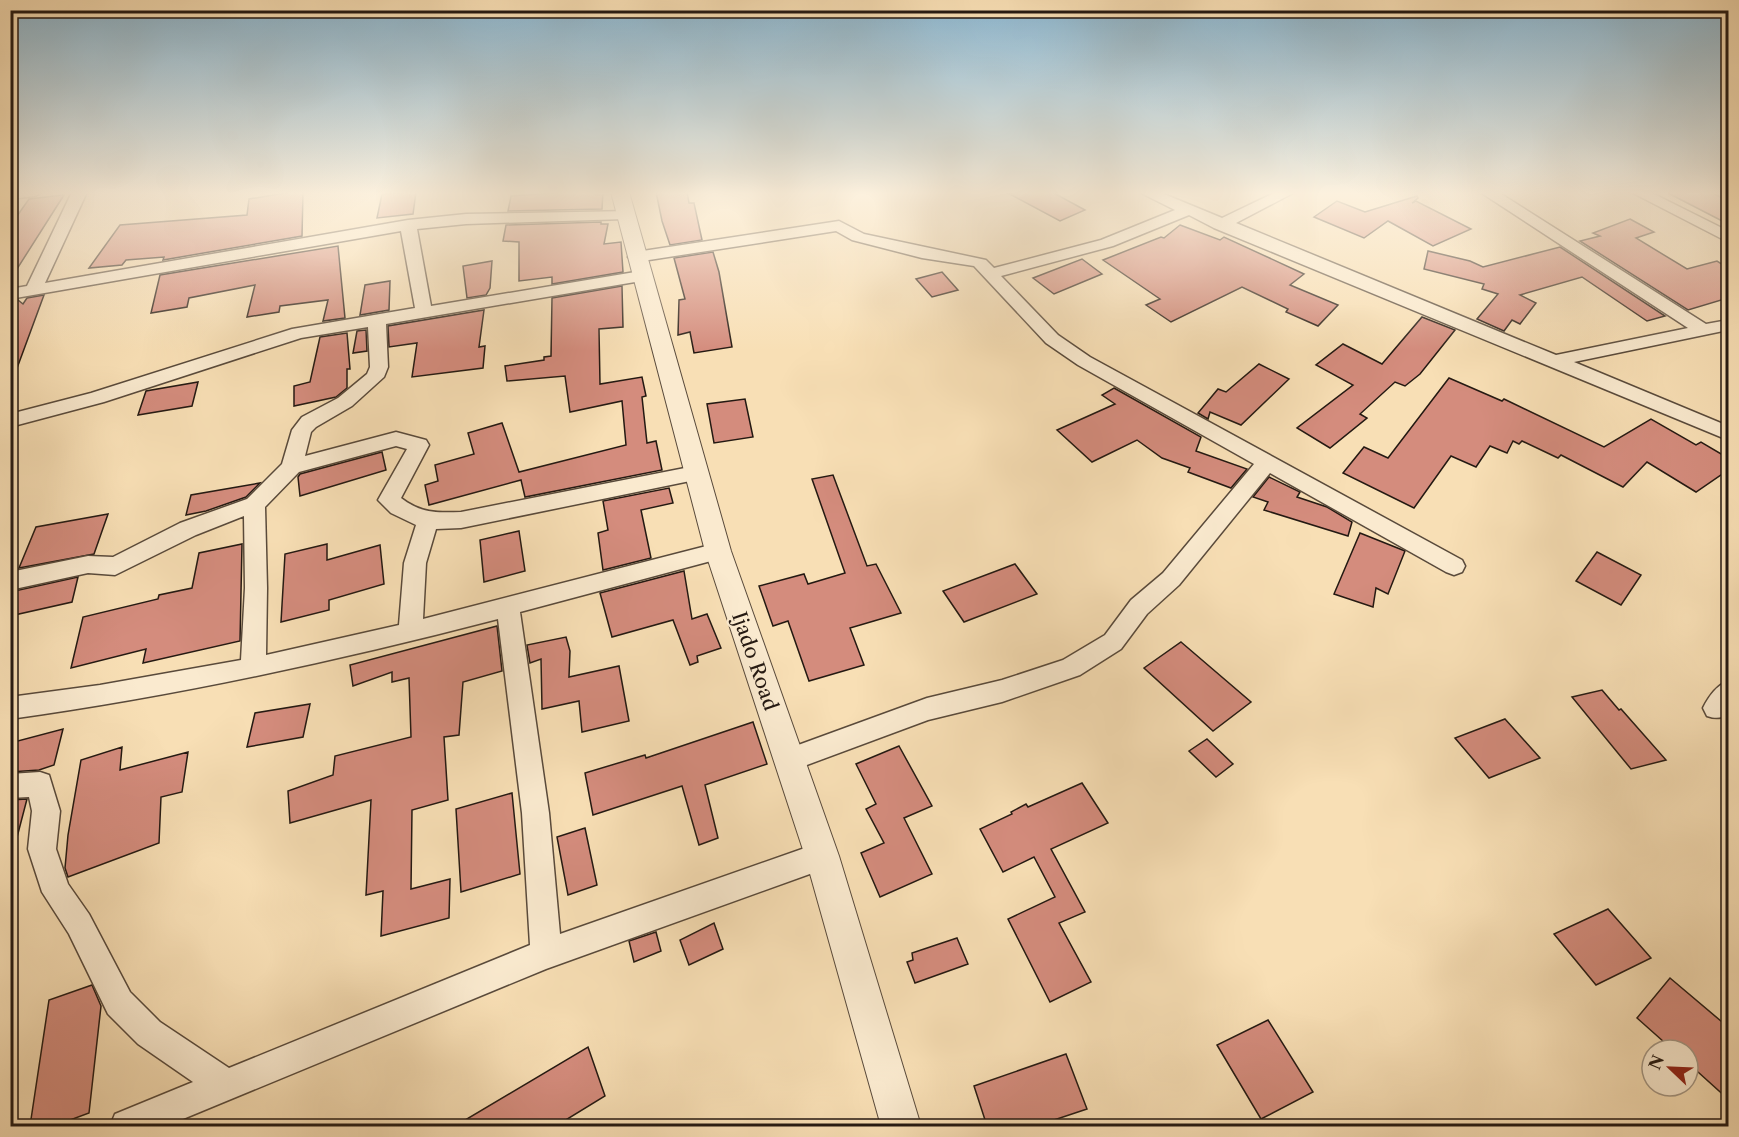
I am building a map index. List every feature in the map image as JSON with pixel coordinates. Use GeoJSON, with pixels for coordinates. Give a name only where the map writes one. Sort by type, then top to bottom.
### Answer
{"type":"FeatureCollection","features":[{"type":"Feature","properties":{"kind":"street"},"geometry":{"type":"LineString","coordinates":[[34,289],[55,245]]}},
{"type":"Feature","properties":{"kind":"street"},"geometry":{"type":"LineString","coordinates":[[10,294],[291,245]]}},
{"type":"Feature","properties":{"kind":"street"},"geometry":{"type":"LineString","coordinates":[[412,245],[424,313]]}},
{"type":"Feature","properties":{"kind":"street","name":"Ijado Road"},"geometry":{"type":"LineString","coordinates":[[634,245],[718,551],[822,856],[901,1126]]}},
{"type":"Feature","properties":{"kind":"street"},"geometry":{"type":"LineString","coordinates":[[10,421],[97,398],[298,333],[424,313],[743,245]]}},
{"type":"Feature","properties":{"kind":"street"},"geometry":{"type":"LineString","coordinates":[[890,245],[980,263],[992,273],[1046,333],[1084,361],[1454,566]]}},
{"type":"Feature","properties":{"kind":"street"},"geometry":{"type":"LineString","coordinates":[[992,273],[1099,245]]}},
{"type":"Feature","properties":{"kind":"street"},"geometry":{"type":"LineString","coordinates":[[1269,245],[1728,434]]}},
{"type":"Feature","properties":{"kind":"street"},"geometry":{"type":"LineString","coordinates":[[1573,245],[1703,330]]}},
{"type":"Feature","properties":{"kind":"street"},"geometry":{"type":"LineString","coordinates":[[10,581],[24,580],[63,568],[103,563],[115,566],[179,533],[254,504],[292,467],[302,430],[309,423],[345,402],[375,377],[379,367],[377,320]]}},
{"type":"Feature","properties":{"kind":"street"},"geometry":{"type":"LineString","coordinates":[[1554,361],[1728,325]]}},
{"type":"Feature","properties":{"kind":"street"},"geometry":{"type":"LineString","coordinates":[[292,467],[396,439],[419,445],[389,500],[405,514],[428,522],[483,516],[695,473]]}},
{"type":"Feature","properties":{"kind":"street"},"geometry":{"type":"LineString","coordinates":[[788,760],[927,709],[1002,691],[1071,668],[1113,642],[1139,607],[1171,579],[1267,463]]}},
{"type":"Feature","properties":{"kind":"street"},"geometry":{"type":"LineString","coordinates":[[253,668],[256,588],[254,504]]}},
{"type":"Feature","properties":{"kind":"street"},"geometry":{"type":"LineString","coordinates":[[411,632],[411,575],[417,548],[428,522]]}},
{"type":"Feature","properties":{"kind":"street"},"geometry":{"type":"LineString","coordinates":[[10,708],[61,702],[253,668],[411,632],[718,551]]}},
{"type":"Feature","properties":{"kind":"street"},"geometry":{"type":"LineString","coordinates":[[508,606],[516,680],[525,725],[534,796],[546,954]]}},
{"type":"Feature","properties":{"kind":"street"},"geometry":{"type":"LineString","coordinates":[[10,786],[40,784],[46,811],[42,849],[56,892],[79,924],[119,1003],[149,1033],[226,1085]]}},
{"type":"Feature","properties":{"kind":"street"},"geometry":{"type":"LineString","coordinates":[[127,1126],[546,954],[822,856]]}},
{"type":"Feature","properties":{"kind":"building"},"geometry":{"type":"Polygon","coordinates":[[[10,245],[32,245],[10,280],[10,245]]]}},
{"type":"Feature","properties":{"kind":"building"},"geometry":{"type":"Polygon","coordinates":[[[106,245],[250,245],[163,260],[164,257],[126,260],[122,265],[89,268],[106,245]]]}},
{"type":"Feature","properties":{"kind":"building"},"geometry":{"type":"Polygon","coordinates":[[[519,245],[621,245],[623,272],[552,284],[552,277],[519,281],[519,245]]]}},
{"type":"Feature","properties":{"kind":"building"},"geometry":{"type":"Polygon","coordinates":[[[1141,245],[1241,245],[1304,274],[1290,285],[1338,305],[1318,326],[1286,312],[1288,309],[1242,287],[1171,322],[1146,305],[1160,299],[1103,260],[1141,245]]]}},
{"type":"Feature","properties":{"kind":"building"},"geometry":{"type":"Polygon","coordinates":[[[1586,245],[1648,245],[1687,269],[1717,261],[1728,268],[1728,298],[1688,310],[1586,245]]]}},
{"type":"Feature","properties":{"kind":"building"},"geometry":{"type":"Polygon","coordinates":[[[338,246],[345,318],[323,321],[328,300],[280,306],[279,312],[247,317],[255,285],[189,298],[187,307],[151,313],[160,275],[338,246]]]}},
{"type":"Feature","properties":{"kind":"building"},"geometry":{"type":"Polygon","coordinates":[[[1560,247],[1665,316],[1647,321],[1582,277],[1520,295],[1536,303],[1520,324],[1512,320],[1504,331],[1477,319],[1498,294],[1482,289],[1484,284],[1424,269],[1428,251],[1470,261],[1483,267],[1560,247]]]}},
{"type":"Feature","properties":{"kind":"building"},"geometry":{"type":"Polygon","coordinates":[[[713,252],[719,272],[732,347],[694,353],[690,332],[678,335],[679,300],[685,299],[674,258],[713,252]]]}},
{"type":"Feature","properties":{"kind":"building"},"geometry":{"type":"Polygon","coordinates":[[[1082,259],[1102,274],[1054,294],[1033,278],[1082,259]]]}},
{"type":"Feature","properties":{"kind":"building"},"geometry":{"type":"Polygon","coordinates":[[[492,261],[490,288],[486,295],[467,298],[463,266],[492,261]]]}},
{"type":"Feature","properties":{"kind":"building"},"geometry":{"type":"Polygon","coordinates":[[[942,272],[958,290],[932,297],[916,279],[942,272]]]}},
{"type":"Feature","properties":{"kind":"building"},"geometry":{"type":"Polygon","coordinates":[[[390,281],[389,310],[360,315],[365,285],[390,281]]]}},
{"type":"Feature","properties":{"kind":"building"},"geometry":{"type":"Polygon","coordinates":[[[622,286],[623,327],[599,329],[600,384],[642,377],[646,396],[642,397],[647,443],[656,441],[662,470],[525,497],[521,480],[429,505],[425,485],[438,481],[435,465],[474,454],[468,433],[502,423],[519,472],[626,445],[622,401],[570,412],[565,376],[507,381],[505,366],[544,360],[544,357],[551,356],[552,298],[622,286]]]}},
{"type":"Feature","properties":{"kind":"building"},"geometry":{"type":"Polygon","coordinates":[[[44,295],[13,379],[10,379],[10,301],[18,300],[23,304],[27,298],[44,295]]]}},
{"type":"Feature","properties":{"kind":"building"},"geometry":{"type":"Polygon","coordinates":[[[484,310],[479,347],[485,346],[483,368],[412,377],[417,343],[389,347],[388,326],[484,310]]]}},
{"type":"Feature","properties":{"kind":"building"},"geometry":{"type":"Polygon","coordinates":[[[1422,317],[1455,330],[1420,374],[1405,386],[1395,382],[1360,414],[1367,418],[1330,448],[1297,428],[1353,385],[1316,365],[1343,344],[1382,364],[1422,317]]]}},
{"type":"Feature","properties":{"kind":"building"},"geometry":{"type":"Polygon","coordinates":[[[366,330],[367,351],[353,353],[357,331],[366,330]]]}},
{"type":"Feature","properties":{"kind":"building"},"geometry":{"type":"Polygon","coordinates":[[[347,333],[350,369],[347,369],[347,388],[336,397],[294,406],[294,386],[310,382],[320,337],[347,333]]]}},
{"type":"Feature","properties":{"kind":"building"},"geometry":{"type":"Polygon","coordinates":[[[1259,364],[1289,379],[1241,425],[1210,412],[1208,419],[1198,413],[1218,389],[1226,392],[1259,364]]]}},
{"type":"Feature","properties":{"kind":"building"},"geometry":{"type":"Polygon","coordinates":[[[1449,378],[1502,401],[1504,399],[1604,447],[1651,419],[1696,445],[1701,442],[1728,458],[1728,470],[1696,492],[1647,462],[1623,487],[1561,455],[1558,458],[1522,441],[1519,444],[1513,441],[1507,453],[1490,446],[1476,467],[1451,456],[1414,508],[1343,473],[1364,447],[1388,458],[1449,378]]]}},
{"type":"Feature","properties":{"kind":"building"},"geometry":{"type":"Polygon","coordinates":[[[198,382],[192,406],[138,415],[146,391],[198,382]]]}},
{"type":"Feature","properties":{"kind":"building"},"geometry":{"type":"Polygon","coordinates":[[[1114,388],[1201,437],[1196,451],[1247,469],[1231,488],[1188,472],[1190,468],[1162,458],[1137,440],[1092,462],[1057,430],[1115,404],[1102,395],[1114,388]]]}},
{"type":"Feature","properties":{"kind":"building"},"geometry":{"type":"Polygon","coordinates":[[[745,399],[753,437],[714,443],[707,404],[745,399]]]}},
{"type":"Feature","properties":{"kind":"building"},"geometry":{"type":"Polygon","coordinates":[[[382,452],[386,470],[300,496],[298,477],[300,474],[382,452]]]}},
{"type":"Feature","properties":{"kind":"building"},"geometry":{"type":"Polygon","coordinates":[[[833,475],[867,566],[876,564],[901,613],[850,628],[864,665],[809,681],[788,621],[773,626],[759,586],[804,574],[808,584],[845,573],[812,479],[833,475]]]}},
{"type":"Feature","properties":{"kind":"building"},"geometry":{"type":"Polygon","coordinates":[[[1269,477],[1300,492],[1297,497],[1327,507],[1352,522],[1348,536],[1264,510],[1268,502],[1253,497],[1269,477]]]}},
{"type":"Feature","properties":{"kind":"building"},"geometry":{"type":"Polygon","coordinates":[[[260,483],[246,497],[206,511],[186,515],[191,495],[260,483]]]}},
{"type":"Feature","properties":{"kind":"building"},"geometry":{"type":"Polygon","coordinates":[[[669,488],[673,503],[641,510],[651,558],[603,570],[598,533],[608,530],[603,501],[669,488]]]}},
{"type":"Feature","properties":{"kind":"building"},"geometry":{"type":"Polygon","coordinates":[[[108,514],[94,554],[19,568],[36,527],[108,514]]]}},
{"type":"Feature","properties":{"kind":"building"},"geometry":{"type":"Polygon","coordinates":[[[519,531],[525,571],[484,582],[480,540],[519,531]]]}},
{"type":"Feature","properties":{"kind":"building"},"geometry":{"type":"Polygon","coordinates":[[[1360,533],[1405,551],[1388,594],[1376,588],[1373,607],[1334,594],[1360,533]]]}},
{"type":"Feature","properties":{"kind":"building"},"geometry":{"type":"Polygon","coordinates":[[[242,544],[240,641],[143,663],[146,649],[71,668],[83,617],[158,599],[159,595],[192,588],[199,553],[242,544]]]}},
{"type":"Feature","properties":{"kind":"building"},"geometry":{"type":"Polygon","coordinates":[[[327,544],[327,560],[380,545],[384,584],[329,600],[329,610],[281,622],[285,554],[327,544]]]}},
{"type":"Feature","properties":{"kind":"building"},"geometry":{"type":"Polygon","coordinates":[[[1597,552],[1641,575],[1621,605],[1576,581],[1597,552]]]}},
{"type":"Feature","properties":{"kind":"building"},"geometry":{"type":"Polygon","coordinates":[[[1015,564],[1037,594],[964,622],[943,591],[1015,564]]]}},
{"type":"Feature","properties":{"kind":"building"},"geometry":{"type":"Polygon","coordinates":[[[684,571],[692,619],[707,614],[721,648],[697,656],[698,662],[690,665],[673,620],[612,637],[600,593],[684,571]]]}},
{"type":"Feature","properties":{"kind":"building"},"geometry":{"type":"Polygon","coordinates":[[[78,577],[72,602],[10,616],[10,592],[78,577]]]}},
{"type":"Feature","properties":{"kind":"building"},"geometry":{"type":"Polygon","coordinates":[[[497,626],[502,671],[463,682],[459,735],[444,737],[448,800],[412,810],[411,889],[450,879],[449,918],[381,936],[383,891],[366,895],[371,800],[290,823],[288,791],[333,775],[335,756],[411,737],[409,678],[392,682],[392,672],[353,686],[350,665],[497,626]]]}},
{"type":"Feature","properties":{"kind":"building"},"geometry":{"type":"Polygon","coordinates":[[[566,637],[570,651],[569,677],[619,666],[629,721],[582,732],[579,701],[542,709],[541,659],[530,663],[527,645],[566,637]]]}},
{"type":"Feature","properties":{"kind":"building"},"geometry":{"type":"Polygon","coordinates":[[[1181,642],[1251,702],[1213,731],[1144,668],[1181,642]]]}},
{"type":"Feature","properties":{"kind":"building"},"geometry":{"type":"Polygon","coordinates":[[[1602,690],[1666,760],[1631,769],[1572,697],[1602,690]]]}},
{"type":"Feature","properties":{"kind":"building"},"geometry":{"type":"Polygon","coordinates":[[[310,704],[303,737],[247,747],[255,713],[310,704]]]}},
{"type":"Feature","properties":{"kind":"building"},"geometry":{"type":"Polygon","coordinates":[[[1505,719],[1540,758],[1489,778],[1455,738],[1505,719]]]}},
{"type":"Feature","properties":{"kind":"building"},"geometry":{"type":"Polygon","coordinates":[[[753,722],[767,764],[705,785],[718,838],[699,845],[682,786],[593,815],[585,773],[645,755],[646,758],[753,722]]]}},
{"type":"Feature","properties":{"kind":"building"},"geometry":{"type":"Polygon","coordinates":[[[63,729],[54,765],[39,770],[10,772],[10,743],[63,729]]]}},
{"type":"Feature","properties":{"kind":"building"},"geometry":{"type":"Polygon","coordinates":[[[1207,739],[1233,764],[1216,777],[1189,751],[1207,739]]]}},
{"type":"Feature","properties":{"kind":"building"},"geometry":{"type":"Polygon","coordinates":[[[899,746],[932,806],[904,818],[932,874],[880,897],[861,853],[884,843],[866,809],[876,804],[856,764],[899,746]]]}},
{"type":"Feature","properties":{"kind":"building"},"geometry":{"type":"Polygon","coordinates":[[[122,747],[120,770],[188,752],[182,792],[161,797],[159,843],[68,877],[65,868],[68,835],[81,760],[122,747]]]}},
{"type":"Feature","properties":{"kind":"building"},"geometry":{"type":"Polygon","coordinates":[[[1082,783],[1108,823],[1051,849],[1085,912],[1059,923],[1091,982],[1050,1002],[1008,919],[1055,897],[1034,857],[1003,872],[980,829],[1012,814],[1011,812],[1026,804],[1028,807],[1082,783]]]}},
{"type":"Feature","properties":{"kind":"building"},"geometry":{"type":"Polygon","coordinates":[[[512,793],[520,874],[461,892],[456,809],[512,793]]]}},
{"type":"Feature","properties":{"kind":"building"},"geometry":{"type":"Polygon","coordinates":[[[27,799],[15,845],[10,845],[10,800],[27,799]]]}},
{"type":"Feature","properties":{"kind":"building"},"geometry":{"type":"Polygon","coordinates":[[[585,828],[597,885],[568,895],[557,837],[585,828]]]}},
{"type":"Feature","properties":{"kind":"building"},"geometry":{"type":"Polygon","coordinates":[[[1608,909],[1651,958],[1596,985],[1554,934],[1608,909]]]}},
{"type":"Feature","properties":{"kind":"building"},"geometry":{"type":"Polygon","coordinates":[[[714,923],[723,949],[689,965],[680,940],[714,923]]]}},
{"type":"Feature","properties":{"kind":"building"},"geometry":{"type":"Polygon","coordinates":[[[656,932],[661,951],[634,962],[629,941],[656,932]]]}},
{"type":"Feature","properties":{"kind":"building"},"geometry":{"type":"Polygon","coordinates":[[[957,938],[968,964],[915,983],[907,962],[913,960],[912,953],[957,938]]]}},
{"type":"Feature","properties":{"kind":"building"},"geometry":{"type":"Polygon","coordinates":[[[1670,978],[1728,1027],[1728,1099],[1700,1074],[1700,1038],[1660,1038],[1637,1018],[1670,978]]]}},
{"type":"Feature","properties":{"kind":"building"},"geometry":{"type":"Polygon","coordinates":[[[92,985],[101,1006],[89,1113],[54,1126],[30,1126],[49,1000],[92,985]]]}},
{"type":"Feature","properties":{"kind":"building"},"geometry":{"type":"Polygon","coordinates":[[[1268,1020],[1313,1092],[1261,1119],[1217,1045],[1268,1020]]]}},
{"type":"Feature","properties":{"kind":"building"},"geometry":{"type":"Polygon","coordinates":[[[588,1047],[605,1096],[556,1126],[455,1126],[588,1047]]]}},
{"type":"Feature","properties":{"kind":"building"},"geometry":{"type":"Polygon","coordinates":[[[1066,1054],[1087,1109],[1036,1126],[987,1126],[974,1086],[1066,1054]]]}}]}
